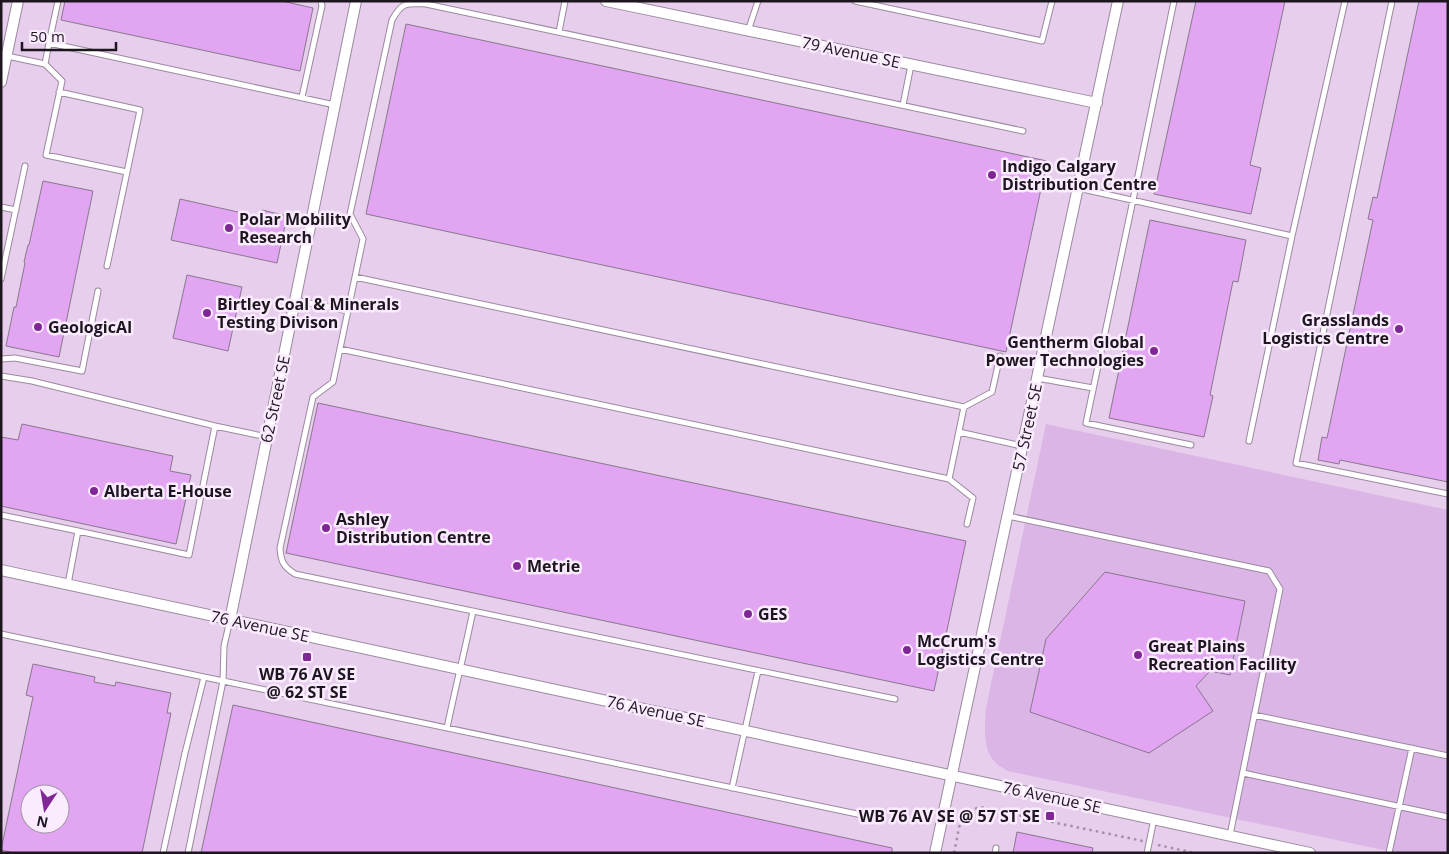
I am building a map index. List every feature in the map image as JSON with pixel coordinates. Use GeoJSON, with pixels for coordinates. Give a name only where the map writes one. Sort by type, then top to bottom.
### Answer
{"type":"FeatureCollection","features":[{"type":"Feature","properties":{"kind":"street"},"geometry":{"type":"LineString","coordinates":[[1,82],[18,1]]}},
{"type":"Feature","properties":{"kind":"street","name":"62 Street SE"},"geometry":{"type":"LineString","coordinates":[[230,620],[356,1]]}},
{"type":"Feature","properties":{"kind":"street","name":"79 Avenue SE"},"geometry":{"type":"LineString","coordinates":[[606,1],[1096,103]]}},
{"type":"Feature","properties":{"kind":"street","name":"57 Street SE"},"geometry":{"type":"LineString","coordinates":[[936,853],[1118,1]]}},
{"type":"Feature","properties":{"kind":"street","name":"76 Avenue SE"},"geometry":{"type":"LineString","coordinates":[[1,570],[1310,853]]}},
{"type":"Feature","properties":{"kind":"lane"},"geometry":{"type":"LineString","coordinates":[[45,64],[58,1]]}},
{"type":"Feature","properties":{"kind":"lane"},"geometry":{"type":"LineString","coordinates":[[302,98],[322,6],[321,1]]}},
{"type":"Feature","properties":{"kind":"lane"},"geometry":{"type":"LineString","coordinates":[[559,32],[565,1]]}},
{"type":"Feature","properties":{"kind":"lane"},"geometry":{"type":"LineString","coordinates":[[748,31],[758,1]]}},
{"type":"Feature","properties":{"kind":"lane"},"geometry":{"type":"LineString","coordinates":[[855,1],[1042,41],[1052,1]]}},
{"type":"Feature","properties":{"kind":"lane"},"geometry":{"type":"LineString","coordinates":[[1174,1],[1086,423],[1191,445]]}},
{"type":"Feature","properties":{"kind":"lane"},"geometry":{"type":"LineString","coordinates":[[1249,441],[1292,236],[1345,1]]}},
{"type":"Feature","properties":{"kind":"lane"},"geometry":{"type":"LineString","coordinates":[[1392,1],[1296,462],[1448,494]]}},
{"type":"Feature","properties":{"kind":"lane"},"geometry":{"type":"LineString","coordinates":[[895,699],[295,574],[286,568],[281,561],[280,548],[313,397],[333,382],[363,239],[350,214],[392,20],[399,8],[410,3],[426,4],[1023,131]]}},
{"type":"Feature","properties":{"kind":"lane"},"geometry":{"type":"LineString","coordinates":[[49,43],[335,105]]}},
{"type":"Feature","properties":{"kind":"lane"},"geometry":{"type":"LineString","coordinates":[[7,56],[45,64],[62,81],[46,155],[128,172]]}},
{"type":"Feature","properties":{"kind":"lane"},"geometry":{"type":"LineString","coordinates":[[903,105],[912,65]]}},
{"type":"Feature","properties":{"kind":"lane"},"geometry":{"type":"LineString","coordinates":[[60,92],[140,110],[107,266]]}},
{"type":"Feature","properties":{"kind":"lane"},"geometry":{"type":"LineString","coordinates":[[1,279],[25,166]]}},
{"type":"Feature","properties":{"kind":"lane"},"geometry":{"type":"LineString","coordinates":[[1078,188],[1292,236]]}},
{"type":"Feature","properties":{"kind":"lane"},"geometry":{"type":"LineString","coordinates":[[1,207],[16,210]]}},
{"type":"Feature","properties":{"kind":"lane"},"geometry":{"type":"LineString","coordinates":[[355,277],[964,407],[992,392],[1000,356]]}},
{"type":"Feature","properties":{"kind":"lane"},"geometry":{"type":"LineString","coordinates":[[1,359],[15,358],[82,371],[98,290]]}},
{"type":"Feature","properties":{"kind":"lane"},"geometry":{"type":"LineString","coordinates":[[295,300],[348,311]]}},
{"type":"Feature","properties":{"kind":"lane"},"geometry":{"type":"LineString","coordinates":[[340,349],[949,479],[973,498],[967,524]]}},
{"type":"Feature","properties":{"kind":"lane"},"geometry":{"type":"LineString","coordinates":[[1,376],[32,381],[267,437]]}},
{"type":"Feature","properties":{"kind":"lane"},"geometry":{"type":"LineString","coordinates":[[1037,378],[1093,388]]}},
{"type":"Feature","properties":{"kind":"lane"},"geometry":{"type":"LineString","coordinates":[[949,479],[964,407]]}},
{"type":"Feature","properties":{"kind":"lane"},"geometry":{"type":"LineString","coordinates":[[1,515],[189,555],[215,426]]}},
{"type":"Feature","properties":{"kind":"lane"},"geometry":{"type":"LineString","coordinates":[[959,432],[1023,446]]}},
{"type":"Feature","properties":{"kind":"lane"},"geometry":{"type":"LineString","coordinates":[[1008,516],[1270,571],[1280,589],[1230,835]]}},
{"type":"Feature","properties":{"kind":"lane"},"geometry":{"type":"LineString","coordinates":[[67,585],[78,531]]}},
{"type":"Feature","properties":{"kind":"lane"},"geometry":{"type":"LineString","coordinates":[[447,728],[473,611]]}},
{"type":"Feature","properties":{"kind":"lane"},"geometry":{"type":"LineString","coordinates":[[188,853],[223,681],[224,646],[230,620]]}},
{"type":"Feature","properties":{"kind":"lane"},"geometry":{"type":"LineString","coordinates":[[1,634],[881,819]]}},
{"type":"Feature","properties":{"kind":"lane"},"geometry":{"type":"LineString","coordinates":[[732,788],[758,671]]}},
{"type":"Feature","properties":{"kind":"lane"},"geometry":{"type":"LineString","coordinates":[[163,853],[204,677]]}},
{"type":"Feature","properties":{"kind":"lane"},"geometry":{"type":"LineString","coordinates":[[1254,715],[1448,756]]}},
{"type":"Feature","properties":{"kind":"lane"},"geometry":{"type":"LineString","coordinates":[[1389,853],[1412,748]]}},
{"type":"Feature","properties":{"kind":"lane"},"geometry":{"type":"LineString","coordinates":[[1242,773],[1448,817]]}},
{"type":"Feature","properties":{"kind":"lane"},"geometry":{"type":"LineString","coordinates":[[1146,853],[1154,819]]}},
{"type":"Feature","properties":{"kind":"path"},"geometry":{"type":"LineString","coordinates":[[954,853],[960,823],[970,811],[980,807],[1196,853]]}},
{"type":"Feature","properties":{"kind":"shaded area"},"geometry":{"type":"Polygon","coordinates":[[[1,1],[1448,1],[1448,853],[1,853],[1,1]]]}},
{"type":"Feature","properties":{"kind":"shaded area"},"geometry":{"type":"Polygon","coordinates":[[[1046,424],[1448,510],[1448,853],[1398,853],[1008,771],[996,763],[991,757],[986,743],[986,708],[1046,424]]]}},
{"type":"Feature","properties":{"kind":"building"},"geometry":{"type":"Polygon","coordinates":[[[65,1],[282,1],[313,8],[300,71],[61,20],[65,1]]]}},
{"type":"Feature","properties":{"kind":"building"},"geometry":{"type":"Polygon","coordinates":[[[1196,1],[1285,1],[1250,165],[1261,168],[1251,214],[1154,194],[1196,1]]]}},
{"type":"Feature","properties":{"kind":"building","name":"Grasslands Logistics Centre"},"geometry":{"type":"Polygon","coordinates":[[[1419,1],[1448,1],[1448,482],[1340,460],[1339,464],[1318,460],[1322,437],[1327,438],[1373,220],[1368,219],[1373,197],[1377,198],[1419,1]]]}},
{"type":"Feature","properties":{"kind":"building"},"geometry":{"type":"Polygon","coordinates":[[[406,24],[1047,161],[1006,352],[366,214],[406,24]]]}},
{"type":"Feature","properties":{"kind":"building"},"geometry":{"type":"Polygon","coordinates":[[[43,181],[93,191],[59,357],[6,346],[43,181]]]}},
{"type":"Feature","properties":{"kind":"building","name":"Polar Mobility Research"},"geometry":{"type":"Polygon","coordinates":[[[180,199],[260,217],[262,210],[287,216],[277,263],[171,240],[180,199]]]}},
{"type":"Feature","properties":{"kind":"building"},"geometry":{"type":"Polygon","coordinates":[[[1150,220],[1246,240],[1238,282],[1233,281],[1210,395],[1213,396],[1204,437],[1109,418],[1150,220]]]}},
{"type":"Feature","properties":{"kind":"building","name":"Birtley Coal & Minerals Testing Divison"},"geometry":{"type":"Polygon","coordinates":[[[187,275],[242,287],[228,351],[173,338],[187,275]]]}},
{"type":"Feature","properties":{"kind":"building"},"geometry":{"type":"Polygon","coordinates":[[[318,403],[966,541],[934,691],[286,553],[318,403]]]}},
{"type":"Feature","properties":{"kind":"building","name":"Alberta E-House"},"geometry":{"type":"Polygon","coordinates":[[[22,424],[173,456],[170,471],[191,475],[176,544],[1,506],[1,437],[18,440],[22,424]]]}},
{"type":"Feature","properties":{"kind":"building","name":"Great Plains Recreation Facility"},"geometry":{"type":"Polygon","coordinates":[[[1105,572],[1245,601],[1230,675],[1210,671],[1196,686],[1213,711],[1149,753],[1030,712],[1046,639],[1105,572]]]}},
{"type":"Feature","properties":{"kind":"building"},"geometry":{"type":"Polygon","coordinates":[[[33,664],[95,677],[94,682],[115,686],[116,682],[171,693],[167,713],[171,713],[142,853],[14,853],[1,850],[33,697],[26,695],[33,664]]]}},
{"type":"Feature","properties":{"kind":"building"},"geometry":{"type":"Polygon","coordinates":[[[233,705],[892,848],[892,853],[201,853],[233,705]]]}},
{"type":"Feature","properties":{"kind":"building"},"geometry":{"type":"Polygon","coordinates":[[[1017,832],[1093,848],[1092,853],[1013,853],[1017,832]]]}},
{"type":"Feature","properties":{"kind":"place","name":"Indigo Calgary Distribution Centre"},"geometry":{"type":"Point","coordinates":[992,175]}},
{"type":"Feature","properties":{"kind":"place","name":"Polar Mobility Research"},"geometry":{"type":"Point","coordinates":[229,228]}},
{"type":"Feature","properties":{"kind":"place","name":"Birtley Coal & Minerals Testing Divison"},"geometry":{"type":"Point","coordinates":[207,313]}},
{"type":"Feature","properties":{"kind":"place","name":"GeologicAI"},"geometry":{"type":"Point","coordinates":[38,327]}},
{"type":"Feature","properties":{"kind":"place","name":"Grasslands Logistics Centre"},"geometry":{"type":"Point","coordinates":[1399,329]}},
{"type":"Feature","properties":{"kind":"place","name":"Gentherm Global Power Technologies"},"geometry":{"type":"Point","coordinates":[1154,351]}},
{"type":"Feature","properties":{"kind":"place","name":"Alberta E-House"},"geometry":{"type":"Point","coordinates":[94,491]}},
{"type":"Feature","properties":{"kind":"place","name":"Ashley Distribution Centre"},"geometry":{"type":"Point","coordinates":[326,528]}},
{"type":"Feature","properties":{"kind":"place","name":"Metrie"},"geometry":{"type":"Point","coordinates":[517,566]}},
{"type":"Feature","properties":{"kind":"place","name":"GES"},"geometry":{"type":"Point","coordinates":[748,614]}},
{"type":"Feature","properties":{"kind":"place","name":"McCrum's Logistics Centre"},"geometry":{"type":"Point","coordinates":[907,650]}},
{"type":"Feature","properties":{"kind":"place","name":"Great Plains Recreation Facility"},"geometry":{"type":"Point","coordinates":[1138,655]}},
{"type":"Feature","properties":{"kind":"place","name":"WB 76 AV SE @ 62 ST SE"},"geometry":{"type":"Point","coordinates":[307,657]}},
{"type":"Feature","properties":{"kind":"place","name":"WB 76 AV SE @ 57 ST SE"},"geometry":{"type":"Point","coordinates":[1050,816]}}]}
